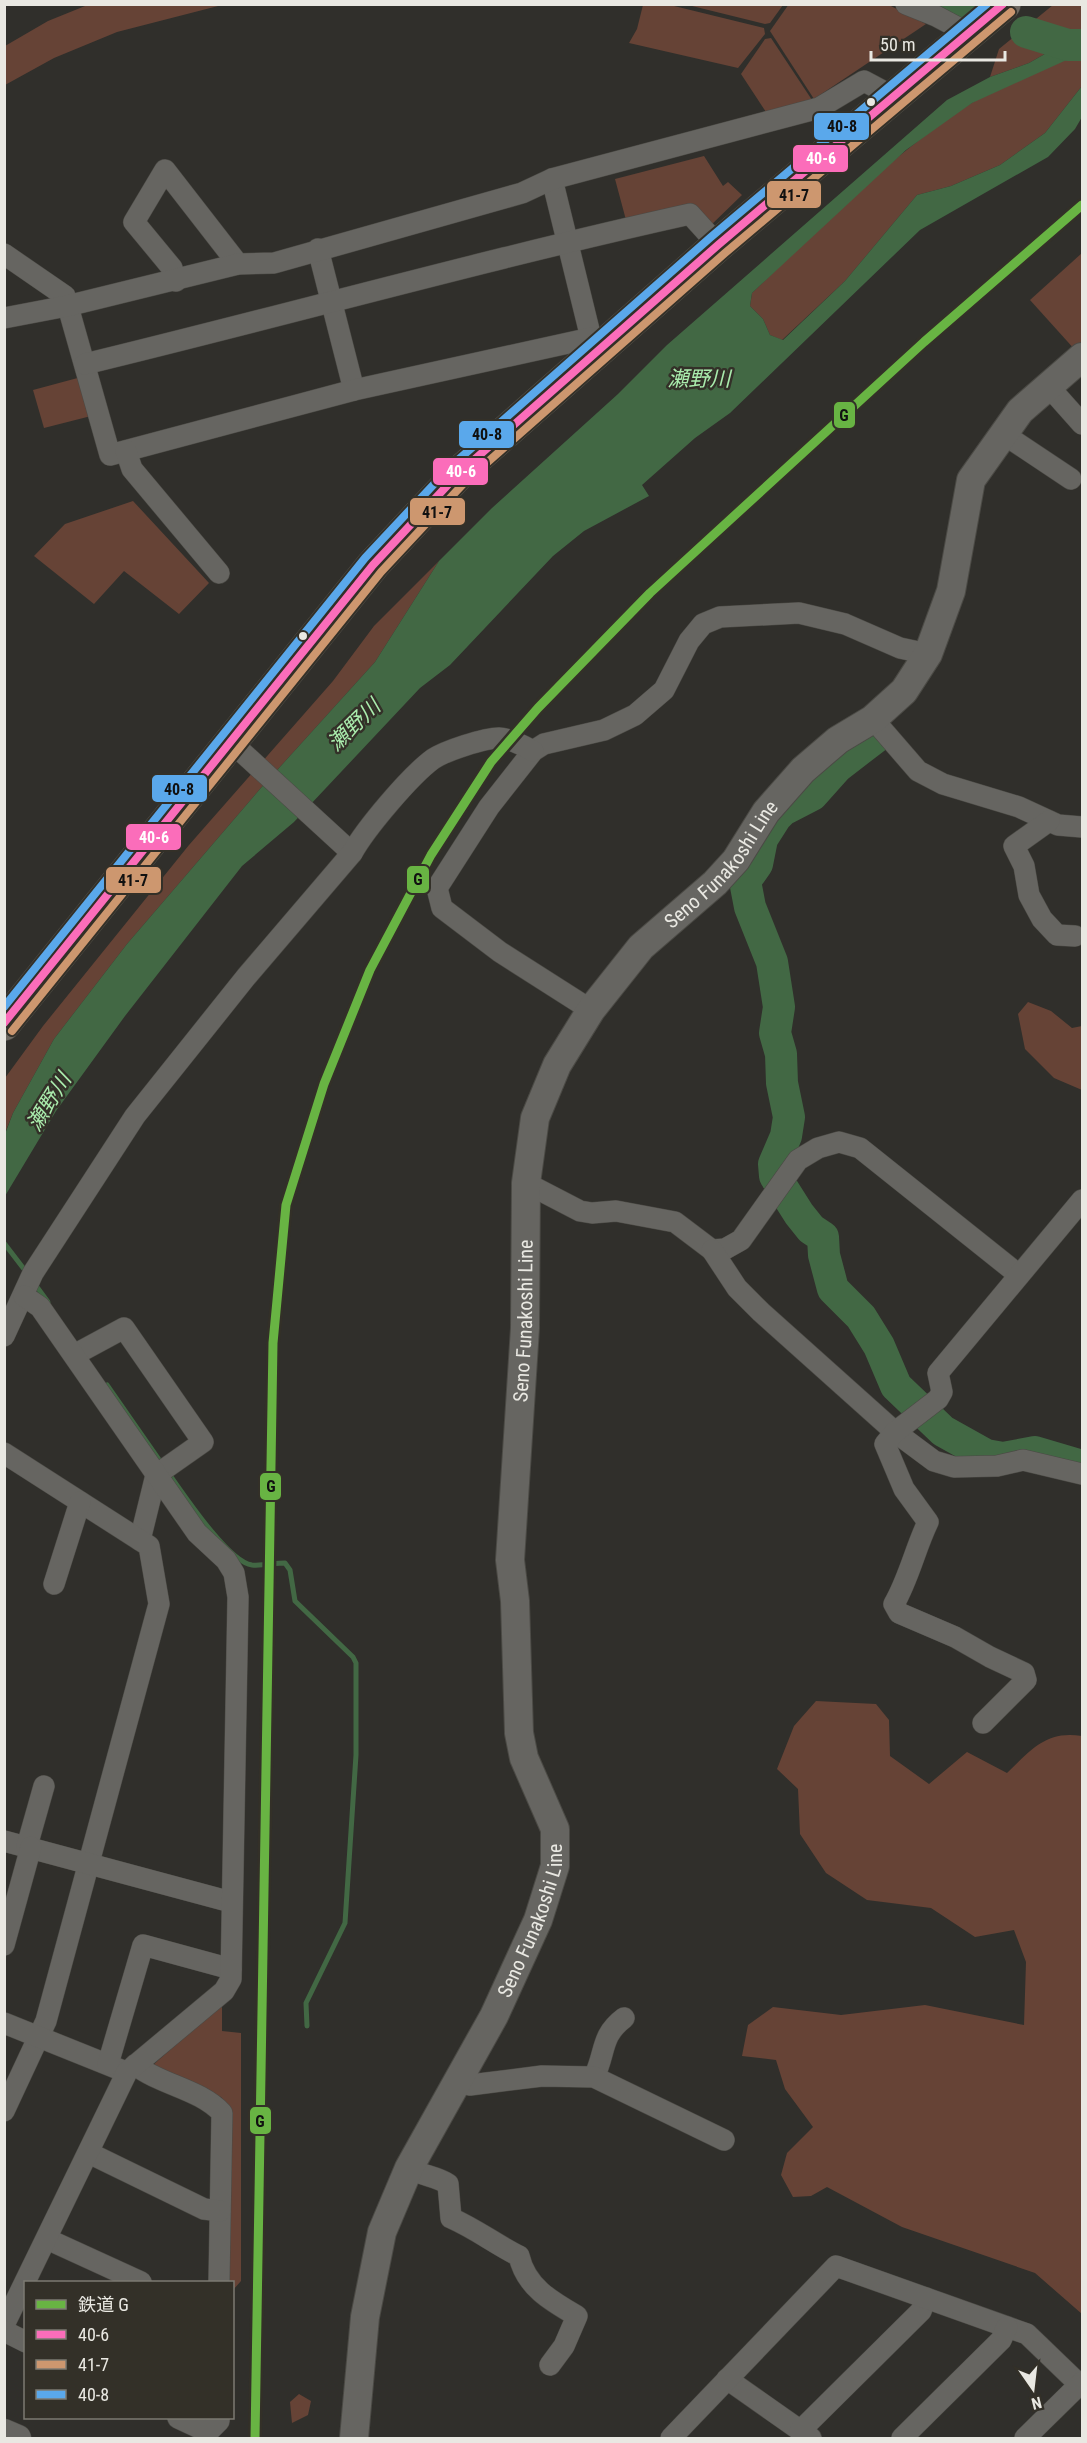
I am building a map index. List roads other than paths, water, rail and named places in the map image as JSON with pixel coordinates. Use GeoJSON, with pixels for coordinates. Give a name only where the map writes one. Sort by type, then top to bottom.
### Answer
{"type":"FeatureCollection","features":[{"type":"Feature","properties":{"kind":"highway"},"geometry":{"type":"LineString","coordinates":[[4,1024],[242,752],[373,565],[437,494],[595,344],[718,245],[1004,4]]}},
{"type":"Feature","properties":{"kind":"main road","name":"Seno Funakoshi Line"},"geometry":{"type":"LineString","coordinates":[[358,2438],[365,2317],[382,2232],[409,2168],[494,2016],[538,1920],[550,1885],[557,1850],[555,1829],[524,1758],[519,1733],[515,1601],[510,1560],[525,1328],[526,1184],[535,1118],[557,1065],[591,1010],[641,947],[715,883],[736,860],[782,791],[838,740],[873,719],[904,691],[928,654],[951,591],[971,480],[1002,433],[1020,411],[1083,357]]}},
{"type":"Feature","properties":{"kind":"street"},"geometry":{"type":"LineString","coordinates":[[906,4],[936,16],[970,34]]}},
{"type":"Feature","properties":{"kind":"street"},"geometry":{"type":"LineString","coordinates":[[4,318],[67,306],[238,264],[274,263],[522,193],[552,179],[819,108],[864,81],[894,97]]}},
{"type":"Feature","properties":{"kind":"street"},"geometry":{"type":"LineString","coordinates":[[176,280],[172,268],[134,222],[165,170],[238,264]]}},
{"type":"Feature","properties":{"kind":"street"},"geometry":{"type":"LineString","coordinates":[[4,254],[65,296],[111,455],[354,390],[595,344],[552,179]]}},
{"type":"Feature","properties":{"kind":"street"},"geometry":{"type":"LineString","coordinates":[[85,364],[332,304],[567,241],[690,214],[718,245]]}},
{"type":"Feature","properties":{"kind":"street"},"geometry":{"type":"LineString","coordinates":[[318,249],[354,390]]}},
{"type":"Feature","properties":{"kind":"street"},"geometry":{"type":"LineString","coordinates":[[1050,387],[1083,424]]}},
{"type":"Feature","properties":{"kind":"street"},"geometry":{"type":"LineString","coordinates":[[1002,433],[1071,478]]}},
{"type":"Feature","properties":{"kind":"street"},"geometry":{"type":"LineString","coordinates":[[126,451],[132,470],[219,573]]}},
{"type":"Feature","properties":{"kind":"street"},"geometry":{"type":"LineString","coordinates":[[591,1010],[500,952],[442,908],[437,888],[489,807],[533,751],[544,744],[604,730],[635,715],[664,690],[690,641],[703,624],[720,617],[799,613],[845,624],[900,648],[928,654]]}},
{"type":"Feature","properties":{"kind":"street"},"geometry":{"type":"LineString","coordinates":[[873,719],[918,771],[942,784],[1019,807],[1058,825],[1083,827]]}},
{"type":"Feature","properties":{"kind":"street"},"geometry":{"type":"LineString","coordinates":[[4,1336],[27,1287],[135,1116],[246,977],[352,853],[361,836],[432,760],[444,753],[500,738],[533,751]]}},
{"type":"Feature","properties":{"kind":"street"},"geometry":{"type":"LineString","coordinates":[[242,752],[334,834],[352,853]]}},
{"type":"Feature","properties":{"kind":"street"},"geometry":{"type":"LineString","coordinates":[[1050,821],[1014,846],[1024,866],[1029,895],[1042,919],[1057,935],[1075,936]]}},
{"type":"Feature","properties":{"kind":"street"},"geometry":{"type":"LineString","coordinates":[[712,1250],[725,1249],[741,1240],[798,1160],[818,1148],[839,1143],[860,1148],[1019,1275]]}},
{"type":"Feature","properties":{"kind":"street"},"geometry":{"type":"LineString","coordinates":[[526,1184],[580,1211],[592,1213],[616,1210],[675,1222],[712,1250],[737,1288],[761,1312],[895,1432],[934,1461],[954,1467],[997,1466],[1023,1460],[1083,1474]]}},
{"type":"Feature","properties":{"kind":"street"},"geometry":{"type":"LineString","coordinates":[[983,1723],[1026,1680],[1024,1673],[955,1637],[899,1613],[894,1604],[904,1586],[912,1559],[928,1522],[904,1490],[885,1444],[895,1432],[938,1399],[942,1392],[938,1373],[1083,1200]]}},
{"type":"Feature","properties":{"kind":"street"},"geometry":{"type":"LineString","coordinates":[[27,1287],[40,1307],[82,1350],[164,1470],[197,1533],[226,1560],[234,1573],[238,1597],[231,1979],[224,1991],[124,2067]]}},
{"type":"Feature","properties":{"kind":"street"},"geometry":{"type":"LineString","coordinates":[[82,1350],[124,1328],[203,1442],[164,1470],[140,1540]]}},
{"type":"Feature","properties":{"kind":"street"},"geometry":{"type":"LineString","coordinates":[[4,1453],[149,1546],[159,1604],[40,2036],[4,2111]]}},
{"type":"Feature","properties":{"kind":"street"},"geometry":{"type":"LineString","coordinates":[[54,1584],[80,1502]]}},
{"type":"Feature","properties":{"kind":"street"},"geometry":{"type":"LineString","coordinates":[[4,1945],[44,1786]]}},
{"type":"Feature","properties":{"kind":"street"},"geometry":{"type":"LineString","coordinates":[[4,1840],[231,1902]]}},
{"type":"Feature","properties":{"kind":"street"},"geometry":{"type":"LineString","coordinates":[[26,2281],[89,2153],[124,2067],[143,1945],[231,1969]]}},
{"type":"Feature","properties":{"kind":"street"},"geometry":{"type":"LineString","coordinates":[[594,2077],[605,2039],[612,2027],[624,2018]]}},
{"type":"Feature","properties":{"kind":"street"},"geometry":{"type":"LineString","coordinates":[[4,2023],[147,2074],[212,2103],[222,2113],[219,2281]]}},
{"type":"Feature","properties":{"kind":"street"},"geometry":{"type":"LineString","coordinates":[[457,2082],[470,2085],[542,2076],[594,2077],[724,2140]]}},
{"type":"Feature","properties":{"kind":"street"},"geometry":{"type":"LineString","coordinates":[[89,2153],[204,2209],[220,2211]]}},
{"type":"Feature","properties":{"kind":"street"},"geometry":{"type":"LineString","coordinates":[[409,2168],[424,2177],[439,2178],[448,2184],[451,2218],[479,2230],[484,2238],[519,2256],[522,2272],[544,2298],[577,2316],[564,2346],[550,2365]]}},
{"type":"Feature","properties":{"kind":"street"},"geometry":{"type":"LineString","coordinates":[[47,2239],[137,2281]]}},
{"type":"Feature","properties":{"kind":"street"},"geometry":{"type":"LineString","coordinates":[[671,2439],[836,2266],[1028,2334],[1081,2384],[1025,2439]]}},
{"type":"Feature","properties":{"kind":"street"},"geometry":{"type":"LineString","coordinates":[[4,2325],[24,2285]]}},
{"type":"Feature","properties":{"kind":"street"},"geometry":{"type":"LineString","coordinates":[[727,2379],[799,2434],[921,2311],[926,2298]]}},
{"type":"Feature","properties":{"kind":"street"},"geometry":{"type":"LineString","coordinates":[[902,2439],[1001,2340],[1007,2326]]}},
{"type":"Feature","properties":{"kind":"street"},"geometry":{"type":"LineString","coordinates":[[4,2331],[24,2341]]}},
{"type":"Feature","properties":{"kind":"street"},"geometry":{"type":"LineString","coordinates":[[180,2419],[207,2432],[219,2419]]}},
{"type":"Feature","properties":{"kind":"street"},"geometry":{"type":"LineString","coordinates":[[4,2432],[18,2439]]}},
{"type":"Feature","properties":{"kind":"water","name":"瀬野川"},"geometry":{"type":"Polygon","coordinates":[[[1082,38],[1082,53],[972,103],[906,150],[752,293],[750,306],[763,319],[770,335],[783,340],[845,281],[917,195],[951,186],[1000,165],[1045,133],[1082,86],[1082,117],[1075,129],[1048,157],[920,230],[730,413],[695,438],[642,485],[649,496],[584,531],[553,556],[450,665],[420,688],[294,822],[242,866],[125,1016],[56,1111],[5,1196],[5,1134],[13,1113],[54,1039],[127,944],[260,789],[375,662],[439,561],[492,508],[618,394],[667,345],[947,100],[990,77],[1029,63],[1071,39],[1082,38]]]}},
{"type":"Feature","properties":{"kind":"waterway"},"geometry":{"type":"LineString","coordinates":[[937,4],[963,12]]}},
{"type":"Feature","properties":{"kind":"waterway"},"geometry":{"type":"LineString","coordinates":[[1026,32],[1068,45],[1082,45]]}},
{"type":"Feature","properties":{"kind":"waterway"},"geometry":{"type":"LineString","coordinates":[[876,737],[837,767],[812,795],[783,810],[776,817],[762,839],[757,864],[745,881],[750,907],[772,962],[779,1007],[775,1033],[781,1054],[782,1083],[789,1117],[786,1136],[774,1164],[775,1176],[799,1214],[811,1229],[823,1237],[824,1255],[833,1289],[861,1317],[879,1346],[896,1386],[943,1431],[986,1455],[1003,1458],[1035,1452],[1079,1465]]}},
{"type":"Feature","properties":{"kind":"waterway"},"geometry":{"type":"LineString","coordinates":[[4,1243],[27,1273]]}},
{"type":"Feature","properties":{"kind":"waterway"},"geometry":{"type":"LineString","coordinates":[[34,1283],[48,1302]]}},
{"type":"Feature","properties":{"kind":"waterway"},"geometry":{"type":"LineString","coordinates":[[107,1385],[162,1464]]}},
{"type":"Feature","properties":{"kind":"waterway"},"geometry":{"type":"LineString","coordinates":[[167,1471],[206,1525],[242,1561],[252,1565],[285,1563],[290,1570],[295,1601],[353,1657],[356,1663],[356,1755],[345,1923],[306,2003],[307,2026]]}},
{"type":"Feature","properties":{"kind":"rail line","name":"G"},"geometry":{"type":"LineString","coordinates":[[255,2438],[273,1343],[286,1205],[324,1084],[370,970],[431,855],[491,762],[538,708],[650,593],[924,342],[1082,205]]}}]}
